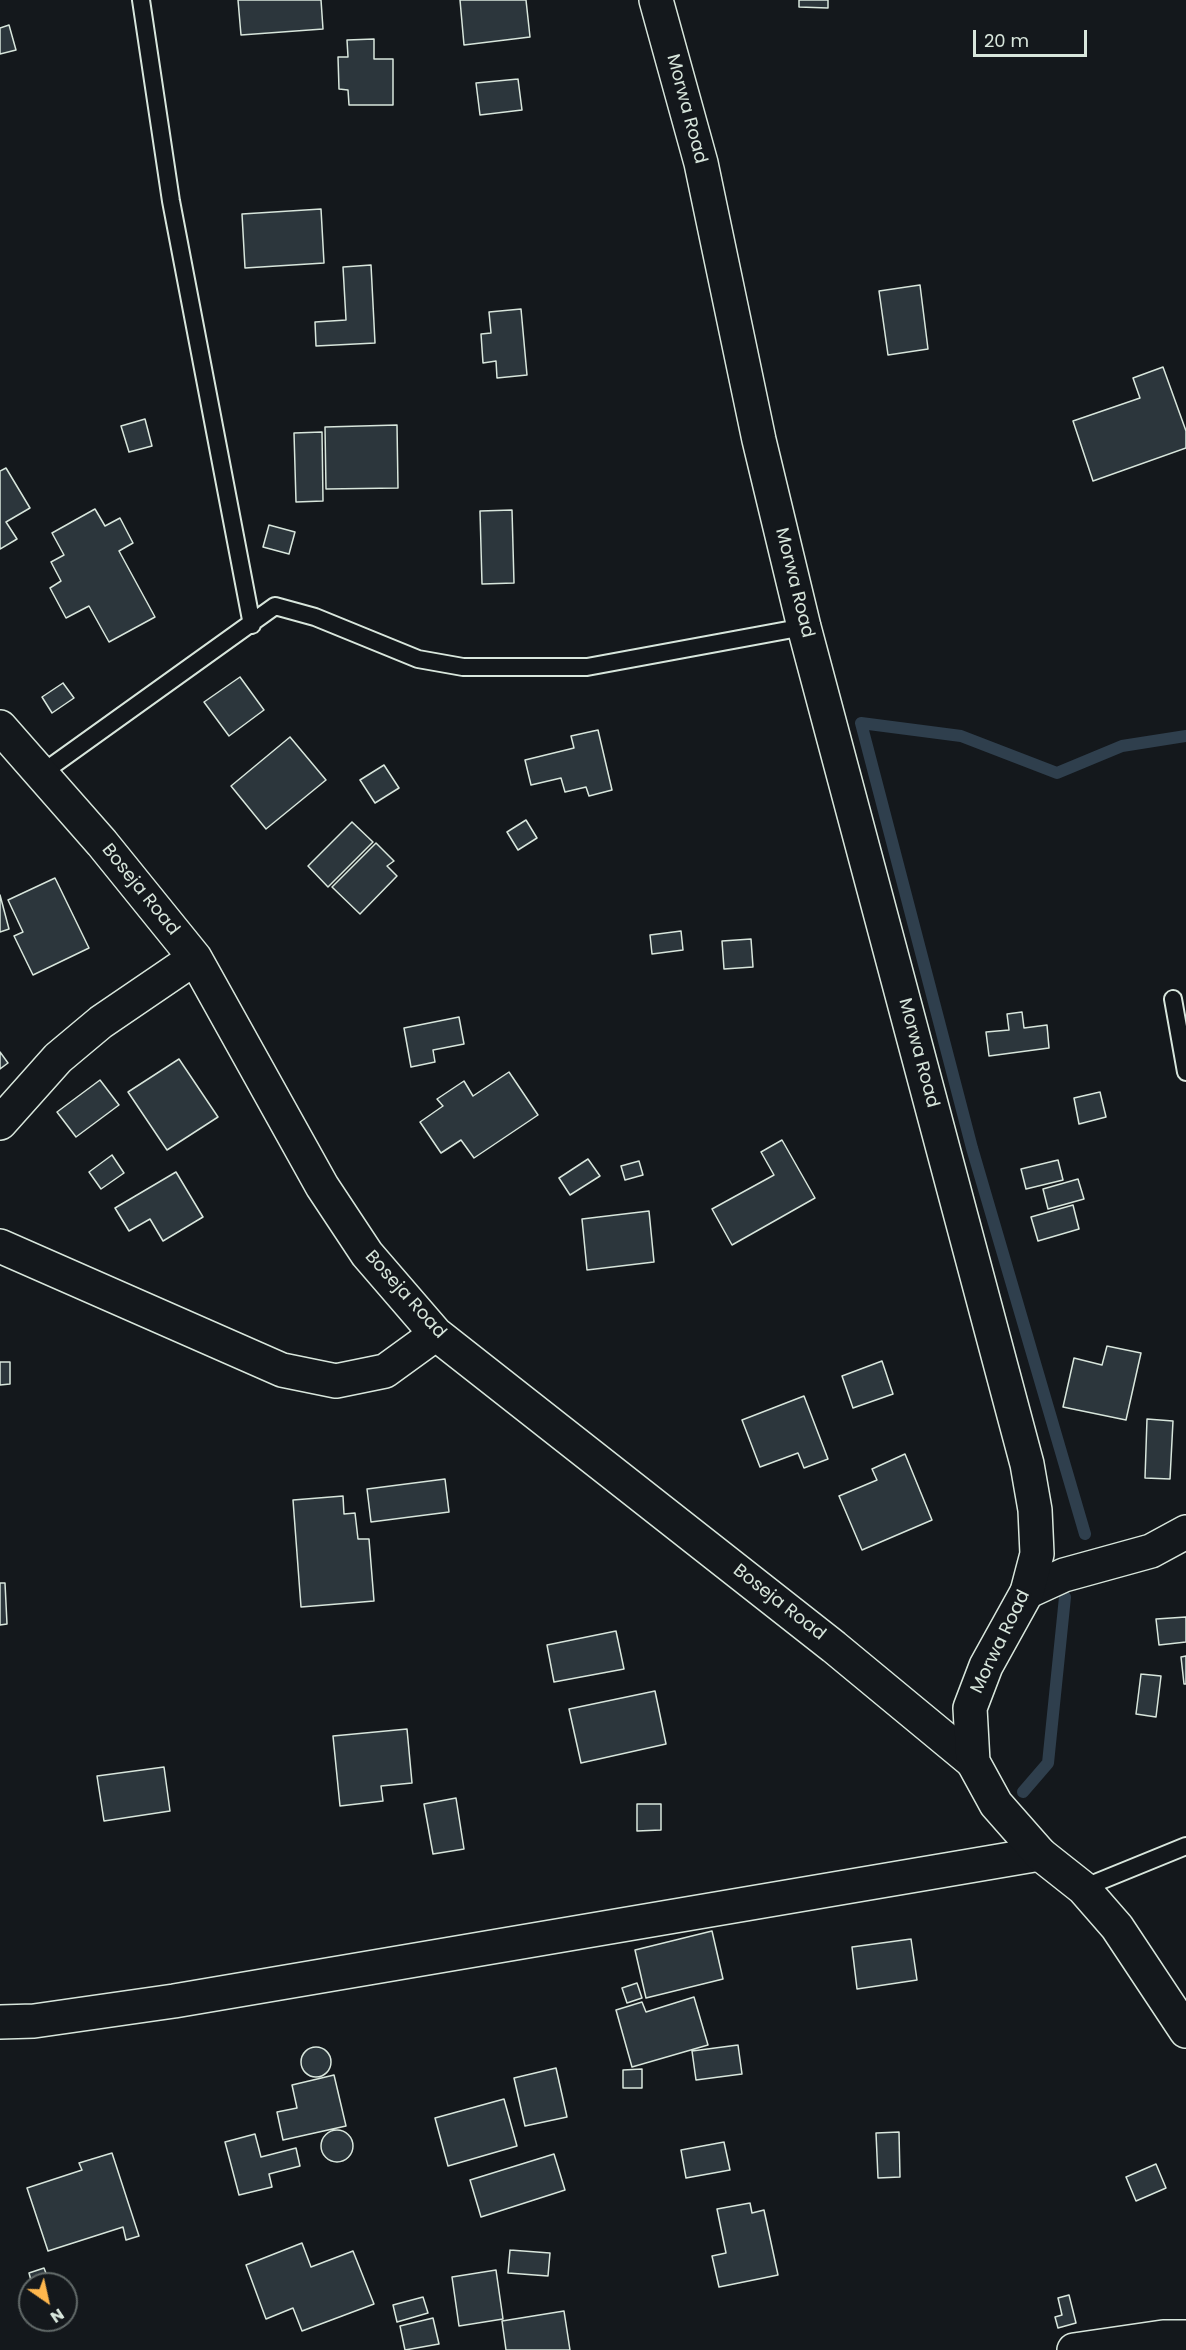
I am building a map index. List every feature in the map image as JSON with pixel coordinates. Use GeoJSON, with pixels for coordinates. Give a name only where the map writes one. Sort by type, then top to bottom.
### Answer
{"type":"FeatureCollection","features":[{"type":"Feature","properties":{"kind":"street","name":"Morwa Road"},"geometry":{"type":"LineString","coordinates":[[656,0],[701,163],[759,440],[804,627],[1027,1464],[1035,1510],[1037,1554],[1027,1592],[987,1666],[970,1708],[973,1762],[996,1804],[1040,1854],[1083,1888],[1117,1927],[1186,2031]]}},
{"type":"Feature","properties":{"kind":"street","name":"Boseja Road"},"geometry":{"type":"LineString","coordinates":[[0,727],[102,843],[195,958],[322,1186],[367,1254],[436,1334],[834,1647],[973,1762]]}},
{"type":"Feature","properties":{"kind":"street"},"geometry":{"type":"LineString","coordinates":[[0,1123],[58,1058],[101,1022],[195,958]]}},
{"type":"Feature","properties":{"kind":"street"},"geometry":{"type":"LineString","coordinates":[[0,1246],[282,1370],[336,1381],[384,1371],[436,1334]]}},
{"type":"Feature","properties":{"kind":"street"},"geometry":{"type":"LineString","coordinates":[[1027,1592],[1064,1575],[1151,1551],[1186,1532]]}},
{"type":"Feature","properties":{"kind":"street"},"geometry":{"type":"LineString","coordinates":[[0,2022],[34,2021],[174,2001],[1040,1854]]}},
{"type":"Feature","properties":{"kind":"street"},"geometry":{"type":"LineString","coordinates":[[1074,2350],[1163,2337],[1186,2337]]}},
{"type":"Feature","properties":{"kind":"lane"},"geometry":{"type":"LineString","coordinates":[[141,0],[171,201],[252,625]]}},
{"type":"Feature","properties":{"kind":"lane"},"geometry":{"type":"LineString","coordinates":[[42,773],[252,625],[275,606],[315,617],[418,659],[463,667],[587,667],[804,627]]}},
{"type":"Feature","properties":{"kind":"lane"},"geometry":{"type":"LineString","coordinates":[[1173,999],[1186,1072]]}},
{"type":"Feature","properties":{"kind":"lane"},"geometry":{"type":"LineString","coordinates":[[1083,1888],[1186,1846]]}},
{"type":"Feature","properties":{"kind":"building"},"geometry":{"type":"Polygon","coordinates":[[[238,0],[321,0],[323,29],[241,35],[238,0]]]}},
{"type":"Feature","properties":{"kind":"building"},"geometry":{"type":"Polygon","coordinates":[[[460,0],[526,0],[530,37],[464,45],[460,0]]]}},
{"type":"Feature","properties":{"kind":"building"},"geometry":{"type":"Polygon","coordinates":[[[799,0],[828,0],[828,8],[799,7],[799,0]]]}},
{"type":"Feature","properties":{"kind":"building"},"geometry":{"type":"Polygon","coordinates":[[[9,25],[16,50],[0,54],[0,28],[9,25]]]}},
{"type":"Feature","properties":{"kind":"building"},"geometry":{"type":"Polygon","coordinates":[[[374,39],[374,59],[393,59],[393,105],[349,105],[348,90],[339,89],[338,57],[348,57],[347,40],[374,39]]]}},
{"type":"Feature","properties":{"kind":"building"},"geometry":{"type":"Polygon","coordinates":[[[518,79],[522,110],[480,115],[476,83],[518,79]]]}},
{"type":"Feature","properties":{"kind":"building"},"geometry":{"type":"Polygon","coordinates":[[[321,209],[324,263],[245,268],[242,214],[321,209]]]}},
{"type":"Feature","properties":{"kind":"building"},"geometry":{"type":"Polygon","coordinates":[[[371,265],[375,343],[316,346],[315,322],[346,320],[343,267],[371,265]]]}},
{"type":"Feature","properties":{"kind":"building"},"geometry":{"type":"Polygon","coordinates":[[[920,285],[928,349],[888,355],[879,291],[920,285]]]}},
{"type":"Feature","properties":{"kind":"building"},"geometry":{"type":"Polygon","coordinates":[[[521,309],[527,375],[497,378],[496,361],[483,363],[481,334],[491,333],[489,312],[521,309]]]}},
{"type":"Feature","properties":{"kind":"building"},"geometry":{"type":"Polygon","coordinates":[[[1163,367],[1186,431],[1186,448],[1093,481],[1073,421],[1140,398],[1133,378],[1163,367]]]}},
{"type":"Feature","properties":{"kind":"building"},"geometry":{"type":"Polygon","coordinates":[[[145,419],[152,446],[129,452],[121,426],[145,419]]]}},
{"type":"Feature","properties":{"kind":"building"},"geometry":{"type":"Polygon","coordinates":[[[397,425],[398,488],[326,489],[325,427],[397,425]]]}},
{"type":"Feature","properties":{"kind":"building"},"geometry":{"type":"Polygon","coordinates":[[[322,432],[323,501],[296,502],[294,433],[322,432]]]}},
{"type":"Feature","properties":{"kind":"building"},"geometry":{"type":"Polygon","coordinates":[[[6,468],[30,508],[6,522],[17,539],[0,549],[0,471],[6,468]]]}},
{"type":"Feature","properties":{"kind":"building"},"geometry":{"type":"Polygon","coordinates":[[[95,509],[105,526],[120,518],[133,543],[119,551],[155,617],[109,642],[89,606],[66,618],[50,588],[61,581],[51,562],[64,555],[52,533],[95,509]]]}},
{"type":"Feature","properties":{"kind":"building"},"geometry":{"type":"Polygon","coordinates":[[[512,510],[514,583],[482,584],[480,511],[512,510]]]}},
{"type":"Feature","properties":{"kind":"building"},"geometry":{"type":"Polygon","coordinates":[[[269,525],[295,532],[289,554],[263,547],[269,525]]]}},
{"type":"Feature","properties":{"kind":"building"},"geometry":{"type":"Polygon","coordinates":[[[240,677],[264,710],[229,736],[204,702],[240,677]]]}},
{"type":"Feature","properties":{"kind":"building"},"geometry":{"type":"Polygon","coordinates":[[[63,683],[74,698],[52,713],[42,697],[63,683]]]}},
{"type":"Feature","properties":{"kind":"building"},"geometry":{"type":"Polygon","coordinates":[[[598,730],[612,790],[589,796],[586,787],[565,792],[561,778],[531,785],[525,760],[574,748],[571,736],[598,730]]]}},
{"type":"Feature","properties":{"kind":"building"},"geometry":{"type":"Polygon","coordinates":[[[290,737],[326,780],[266,829],[231,786],[290,737]]]}},
{"type":"Feature","properties":{"kind":"building"},"geometry":{"type":"Polygon","coordinates":[[[384,765],[399,788],[375,803],[360,780],[384,765]]]}},
{"type":"Feature","properties":{"kind":"building"},"geometry":{"type":"Polygon","coordinates":[[[526,820],[537,838],[518,850],[507,832],[526,820]]]}},
{"type":"Feature","properties":{"kind":"building"},"geometry":{"type":"Polygon","coordinates":[[[352,822],[373,842],[328,887],[308,866],[352,822]]]}},
{"type":"Feature","properties":{"kind":"building"},"geometry":{"type":"Polygon","coordinates":[[[376,843],[394,861],[387,866],[397,876],[360,914],[332,887],[376,843]]]}},
{"type":"Feature","properties":{"kind":"building"},"geometry":{"type":"Polygon","coordinates":[[[55,878],[89,948],[33,975],[14,936],[23,932],[8,900],[55,878]]]}},
{"type":"Feature","properties":{"kind":"building"},"geometry":{"type":"Polygon","coordinates":[[[0,895],[9,929],[0,932],[0,895]]]}},
{"type":"Feature","properties":{"kind":"building"},"geometry":{"type":"Polygon","coordinates":[[[681,931],[683,950],[652,954],[650,935],[681,931]]]}},
{"type":"Feature","properties":{"kind":"building"},"geometry":{"type":"Polygon","coordinates":[[[751,939],[753,967],[724,969],[722,941],[751,939]]]}},
{"type":"Feature","properties":{"kind":"building"},"geometry":{"type":"Polygon","coordinates":[[[1022,1012],[1024,1028],[1047,1025],[1049,1048],[989,1056],[986,1032],[1009,1030],[1007,1014],[1022,1012]]]}},
{"type":"Feature","properties":{"kind":"building"},"geometry":{"type":"Polygon","coordinates":[[[459,1017],[464,1044],[433,1050],[435,1062],[411,1067],[404,1028],[459,1017]]]}},
{"type":"Feature","properties":{"kind":"building"},"geometry":{"type":"Polygon","coordinates":[[[0,1052],[8,1063],[0,1069],[0,1052]]]}},
{"type":"Feature","properties":{"kind":"building"},"geometry":{"type":"Polygon","coordinates":[[[179,1059],[218,1117],[167,1150],[128,1092],[179,1059]]]}},
{"type":"Feature","properties":{"kind":"building"},"geometry":{"type":"Polygon","coordinates":[[[509,1072],[538,1115],[474,1158],[461,1140],[441,1153],[420,1122],[443,1106],[437,1099],[464,1081],[473,1096],[509,1072]]]}},
{"type":"Feature","properties":{"kind":"building"},"geometry":{"type":"Polygon","coordinates":[[[100,1080],[119,1105],[76,1137],[57,1112],[100,1080]]]}},
{"type":"Feature","properties":{"kind":"building"},"geometry":{"type":"Polygon","coordinates":[[[1100,1092],[1106,1117],[1079,1124],[1074,1098],[1100,1092]]]}},
{"type":"Feature","properties":{"kind":"building"},"geometry":{"type":"Polygon","coordinates":[[[782,1140],[815,1198],[732,1245],[712,1209],[774,1175],[761,1152],[782,1140]]]}},
{"type":"Feature","properties":{"kind":"building"},"geometry":{"type":"Polygon","coordinates":[[[112,1155],[124,1173],[101,1189],[89,1172],[112,1155]]]}},
{"type":"Feature","properties":{"kind":"building"},"geometry":{"type":"Polygon","coordinates":[[[588,1159],[600,1176],[570,1195],[559,1178],[588,1159]]]}},
{"type":"Feature","properties":{"kind":"building"},"geometry":{"type":"Polygon","coordinates":[[[1058,1160],[1063,1180],[1026,1189],[1021,1169],[1058,1160]]]}},
{"type":"Feature","properties":{"kind":"building"},"geometry":{"type":"Polygon","coordinates":[[[639,1161],[643,1175],[625,1180],[621,1166],[639,1161]]]}},
{"type":"Feature","properties":{"kind":"building"},"geometry":{"type":"Polygon","coordinates":[[[176,1172],[203,1217],[163,1241],[150,1219],[129,1231],[115,1208],[176,1172]]]}},
{"type":"Feature","properties":{"kind":"building"},"geometry":{"type":"Polygon","coordinates":[[[1078,1179],[1084,1199],[1048,1209],[1043,1189],[1078,1179]]]}},
{"type":"Feature","properties":{"kind":"building"},"geometry":{"type":"Polygon","coordinates":[[[1073,1205],[1079,1229],[1038,1241],[1031,1217],[1073,1205]]]}},
{"type":"Feature","properties":{"kind":"building"},"geometry":{"type":"Polygon","coordinates":[[[649,1211],[654,1262],[587,1270],[582,1219],[649,1211]]]}},
{"type":"Feature","properties":{"kind":"building"},"geometry":{"type":"Polygon","coordinates":[[[1107,1346],[1141,1353],[1126,1420],[1063,1407],[1074,1358],[1102,1365],[1107,1346]]]}},
{"type":"Feature","properties":{"kind":"building"},"geometry":{"type":"Polygon","coordinates":[[[882,1361],[893,1394],[853,1408],[842,1376],[882,1361]]]}},
{"type":"Feature","properties":{"kind":"building"},"geometry":{"type":"Polygon","coordinates":[[[0,1362],[10,1362],[10,1384],[0,1385],[0,1362]]]}},
{"type":"Feature","properties":{"kind":"building"},"geometry":{"type":"Polygon","coordinates":[[[804,1396],[828,1459],[804,1468],[798,1453],[760,1467],[742,1420],[804,1396]]]}},
{"type":"Feature","properties":{"kind":"building"},"geometry":{"type":"Polygon","coordinates":[[[1147,1419],[1173,1421],[1170,1479],[1145,1478],[1147,1419]]]}},
{"type":"Feature","properties":{"kind":"building"},"geometry":{"type":"Polygon","coordinates":[[[905,1454],[932,1520],[862,1550],[839,1496],[877,1480],[872,1469],[905,1454]]]}},
{"type":"Feature","properties":{"kind":"building"},"geometry":{"type":"Polygon","coordinates":[[[445,1479],[449,1512],[371,1522],[367,1489],[445,1479]]]}},
{"type":"Feature","properties":{"kind":"building"},"geometry":{"type":"Polygon","coordinates":[[[343,1496],[344,1514],[355,1513],[358,1539],[369,1539],[374,1601],[301,1607],[293,1500],[343,1496]]]}},
{"type":"Feature","properties":{"kind":"building"},"geometry":{"type":"Polygon","coordinates":[[[0,1583],[5,1583],[7,1624],[0,1625],[0,1583]]]}},
{"type":"Feature","properties":{"kind":"building"},"geometry":{"type":"Polygon","coordinates":[[[1186,1617],[1186,1642],[1159,1645],[1156,1619],[1186,1617]]]}},
{"type":"Feature","properties":{"kind":"building"},"geometry":{"type":"Polygon","coordinates":[[[616,1631],[624,1669],[554,1682],[547,1645],[616,1631]]]}},
{"type":"Feature","properties":{"kind":"building"},"geometry":{"type":"Polygon","coordinates":[[[1186,1656],[1186,1684],[1184,1684],[1181,1657],[1186,1656]]]}},
{"type":"Feature","properties":{"kind":"building"},"geometry":{"type":"Polygon","coordinates":[[[1141,1674],[1161,1676],[1156,1717],[1136,1714],[1141,1674]]]}},
{"type":"Feature","properties":{"kind":"building"},"geometry":{"type":"Polygon","coordinates":[[[655,1691],[666,1744],[581,1763],[569,1709],[655,1691]]]}},
{"type":"Feature","properties":{"kind":"building"},"geometry":{"type":"Polygon","coordinates":[[[407,1729],[412,1783],[381,1786],[383,1801],[340,1806],[333,1736],[407,1729]]]}},
{"type":"Feature","properties":{"kind":"building"},"geometry":{"type":"Polygon","coordinates":[[[164,1767],[170,1811],[104,1821],[97,1776],[164,1767]]]}},
{"type":"Feature","properties":{"kind":"building"},"geometry":{"type":"Polygon","coordinates":[[[456,1798],[464,1849],[433,1854],[424,1804],[456,1798]]]}},
{"type":"Feature","properties":{"kind":"building"},"geometry":{"type":"Polygon","coordinates":[[[637,1804],[661,1804],[661,1830],[637,1831],[637,1804]]]}},
{"type":"Feature","properties":{"kind":"building"},"geometry":{"type":"Polygon","coordinates":[[[712,1931],[723,1979],[646,1998],[635,1950],[712,1931]]]}},
{"type":"Feature","properties":{"kind":"building"},"geometry":{"type":"Polygon","coordinates":[[[911,1939],[917,1980],[857,1989],[852,1947],[911,1939]]]}},
{"type":"Feature","properties":{"kind":"building"},"geometry":{"type":"Polygon","coordinates":[[[637,1983],[642,1998],[627,2003],[622,1988],[637,1983]]]}},
{"type":"Feature","properties":{"kind":"building"},"geometry":{"type":"Polygon","coordinates":[[[694,1997],[708,2045],[632,2067],[616,2010],[642,2002],[646,2012],[694,1997]]]}},
{"type":"Feature","properties":{"kind":"building"},"geometry":{"type":"Polygon","coordinates":[[[738,2045],[742,2074],[696,2080],[692,2051],[738,2045]]]}},
{"type":"Feature","properties":{"kind":"building"},"geometry":{"type":"Polygon","coordinates":[[[316,2047],[322,2048],[330,2056],[330,2068],[322,2076],[316,2077],[310,2076],[302,2068],[301,2062],[302,2056],[310,2048],[316,2047]]]}},
{"type":"Feature","properties":{"kind":"building"},"geometry":{"type":"Polygon","coordinates":[[[556,2068],[567,2117],[525,2126],[514,2078],[556,2068]]]}},
{"type":"Feature","properties":{"kind":"building"},"geometry":{"type":"Polygon","coordinates":[[[642,2069],[642,2088],[623,2088],[623,2070],[642,2069]]]}},
{"type":"Feature","properties":{"kind":"building"},"geometry":{"type":"Polygon","coordinates":[[[334,2075],[346,2126],[283,2140],[277,2112],[297,2108],[292,2085],[334,2075]]]}},
{"type":"Feature","properties":{"kind":"building"},"geometry":{"type":"Polygon","coordinates":[[[504,2099],[517,2146],[448,2166],[435,2118],[504,2099]]]}},
{"type":"Feature","properties":{"kind":"building"},"geometry":{"type":"Polygon","coordinates":[[[337,2130],[348,2135],[353,2146],[348,2157],[337,2162],[326,2157],[321,2146],[326,2135],[337,2130]]]}},
{"type":"Feature","properties":{"kind":"building"},"geometry":{"type":"Polygon","coordinates":[[[899,2132],[900,2177],[878,2178],[876,2133],[899,2132]]]}},
{"type":"Feature","properties":{"kind":"building"},"geometry":{"type":"Polygon","coordinates":[[[255,2134],[261,2157],[296,2148],[300,2166],[269,2174],[272,2187],[239,2195],[225,2142],[255,2134]]]}},
{"type":"Feature","properties":{"kind":"building"},"geometry":{"type":"Polygon","coordinates":[[[724,2142],[730,2170],[686,2178],[681,2150],[724,2142]]]}},
{"type":"Feature","properties":{"kind":"building"},"geometry":{"type":"Polygon","coordinates":[[[112,2153],[139,2236],[126,2240],[123,2227],[48,2251],[27,2188],[82,2170],[79,2163],[112,2153]]]}},
{"type":"Feature","properties":{"kind":"building"},"geometry":{"type":"Polygon","coordinates":[[[554,2154],[565,2190],[481,2217],[470,2180],[554,2154]]]}},
{"type":"Feature","properties":{"kind":"building"},"geometry":{"type":"Polygon","coordinates":[[[1156,2164],[1166,2188],[1136,2201],[1126,2177],[1156,2164]]]}},
{"type":"Feature","properties":{"kind":"building"},"geometry":{"type":"Polygon","coordinates":[[[750,2203],[752,2213],[764,2210],[778,2275],[719,2287],[712,2256],[726,2253],[717,2209],[750,2203]]]}},
{"type":"Feature","properties":{"kind":"building"},"geometry":{"type":"Polygon","coordinates":[[[302,2243],[311,2267],[353,2251],[374,2304],[302,2331],[293,2308],[266,2319],[246,2265],[302,2243]]]}},
{"type":"Feature","properties":{"kind":"building"},"geometry":{"type":"Polygon","coordinates":[[[510,2250],[550,2253],[548,2276],[508,2273],[510,2250]]]}},
{"type":"Feature","properties":{"kind":"building"},"geometry":{"type":"Polygon","coordinates":[[[44,2268],[46,2272],[32,2272],[44,2268]]]}},
{"type":"Feature","properties":{"kind":"building"},"geometry":{"type":"Polygon","coordinates":[[[496,2270],[503,2319],[459,2326],[452,2277],[496,2270]]]}},
{"type":"Feature","properties":{"kind":"building"},"geometry":{"type":"Polygon","coordinates":[[[1069,2295],[1076,2323],[1058,2328],[1055,2317],[1062,2315],[1058,2298],[1069,2295]]]}},
{"type":"Feature","properties":{"kind":"building"},"geometry":{"type":"Polygon","coordinates":[[[423,2297],[428,2313],[397,2322],[393,2305],[423,2297]]]}},
{"type":"Feature","properties":{"kind":"building"},"geometry":{"type":"Polygon","coordinates":[[[564,2311],[570,2350],[506,2350],[502,2321],[564,2311]]]}},
{"type":"Feature","properties":{"kind":"building"},"geometry":{"type":"Polygon","coordinates":[[[433,2318],[439,2344],[405,2350],[400,2326],[433,2318]]]}},
{"type":"Feature","properties":{"kind":"waterway"},"geometry":{"type":"LineString","coordinates":[[1085,1534],[972,1148],[861,723],[961,736],[1057,773],[1122,746],[1186,736]]}},
{"type":"Feature","properties":{"kind":"waterway"},"geometry":{"type":"LineString","coordinates":[[1023,1792],[1048,1763],[1065,1597]]}}]}
